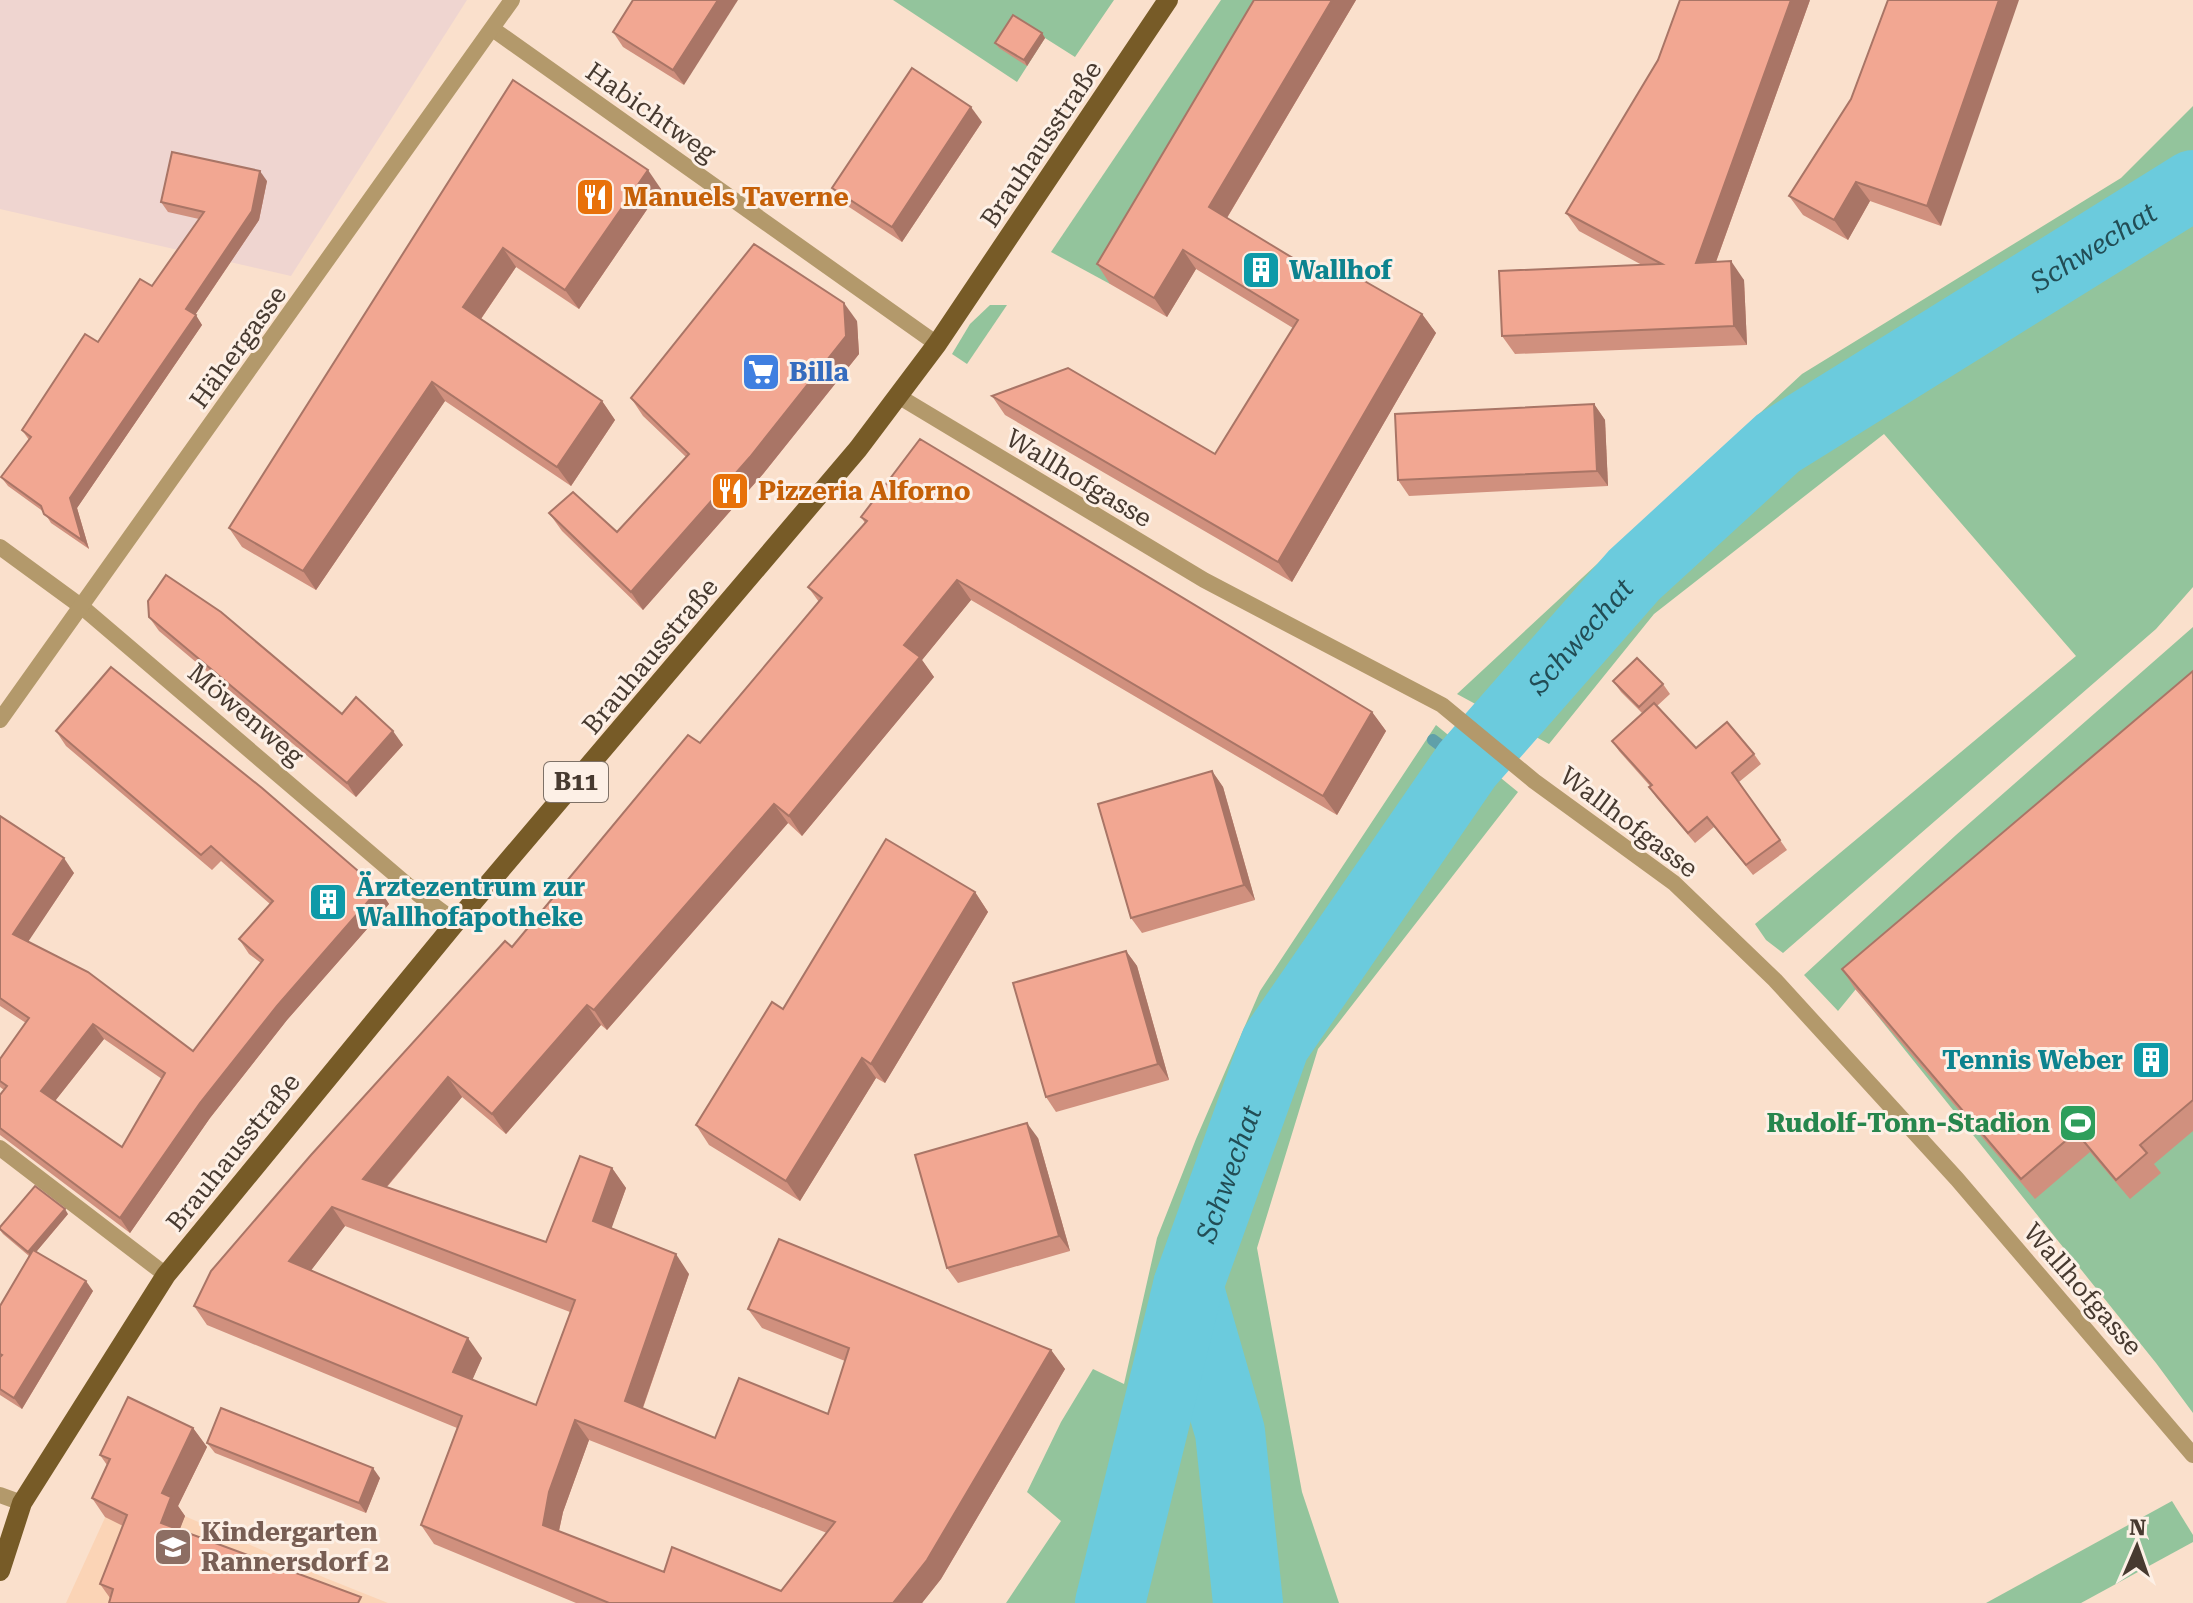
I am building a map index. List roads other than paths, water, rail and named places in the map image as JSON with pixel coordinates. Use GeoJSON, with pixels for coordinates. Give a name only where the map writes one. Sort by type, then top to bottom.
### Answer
{"type":"FeatureCollection","features":[{"type":"Feature","properties":{"kind":"main road","name":"Brauhausstraße"},"geometry":{"type":"LineString","coordinates":[[0,1571],[22,1503],[166,1275],[456,922],[677,666],[898,396],[937,344],[1168,0]]}},
{"type":"Feature","properties":{"kind":"street","name":"Hähergasse"},"geometry":{"type":"LineString","coordinates":[[0,720],[494,30],[512,0]]}},
{"type":"Feature","properties":{"kind":"street","name":"Habichtweg"},"geometry":{"type":"LineString","coordinates":[[494,30],[937,344]]}},
{"type":"Feature","properties":{"kind":"street","name":"Wallhofgasse"},"geometry":{"type":"LineString","coordinates":[[898,396],[1204,580],[1442,705],[1534,781],[1674,883],[1775,980],[1957,1179],[2193,1455]]}},
{"type":"Feature","properties":{"kind":"street","name":"Möwenweg"},"geometry":{"type":"LineString","coordinates":[[0,547],[82,607],[418,894],[456,922]]}},
{"type":"Feature","properties":{"kind":"street"},"geometry":{"type":"LineString","coordinates":[[0,1148],[166,1275]]}},
{"type":"Feature","properties":{"kind":"street"},"geometry":{"type":"LineString","coordinates":[[0,1495],[22,1503]]}},
{"type":"Feature","properties":{"kind":"waterway","name":"Schwechat"},"geometry":{"type":"LineString","coordinates":[[1110,1603],[1188,1286],[1275,1044],[1467,765],[1634,575],[1778,443],[2193,185]]}},
{"type":"Feature","properties":{"kind":"waterway"},"geometry":{"type":"LineString","coordinates":[[1433,740],[1467,765]]}},
{"type":"Feature","properties":{"kind":"waterway","name":"Schwechat"},"geometry":{"type":"LineString","coordinates":[[1188,1286],[1230,1432],[1248,1603]]}},
{"type":"Feature","properties":{"kind":"place","name":"Manuels Taverne"},"geometry":{"type":"Point","coordinates":[595,197]}},
{"type":"Feature","properties":{"kind":"place","name":"Wallhof"},"geometry":{"type":"Point","coordinates":[1261,270]}},
{"type":"Feature","properties":{"kind":"place","name":"Billa"},"geometry":{"type":"Point","coordinates":[761,372]}},
{"type":"Feature","properties":{"kind":"place","name":"Pizzeria Alforno"},"geometry":{"type":"Point","coordinates":[730,491]}},
{"type":"Feature","properties":{"kind":"place","name":"Ärztezentrum zur Wallhofapotheke"},"geometry":{"type":"Point","coordinates":[328,902]}},
{"type":"Feature","properties":{"kind":"place","name":"Tennis Weber"},"geometry":{"type":"Point","coordinates":[2151,1060]}},
{"type":"Feature","properties":{"kind":"place","name":"Rudolf-Tonn-Stadion"},"geometry":{"type":"Point","coordinates":[2078,1123]}},
{"type":"Feature","properties":{"kind":"place","name":"Kindergarten Rannersdorf 2"},"geometry":{"type":"Point","coordinates":[173,1547]}}]}
